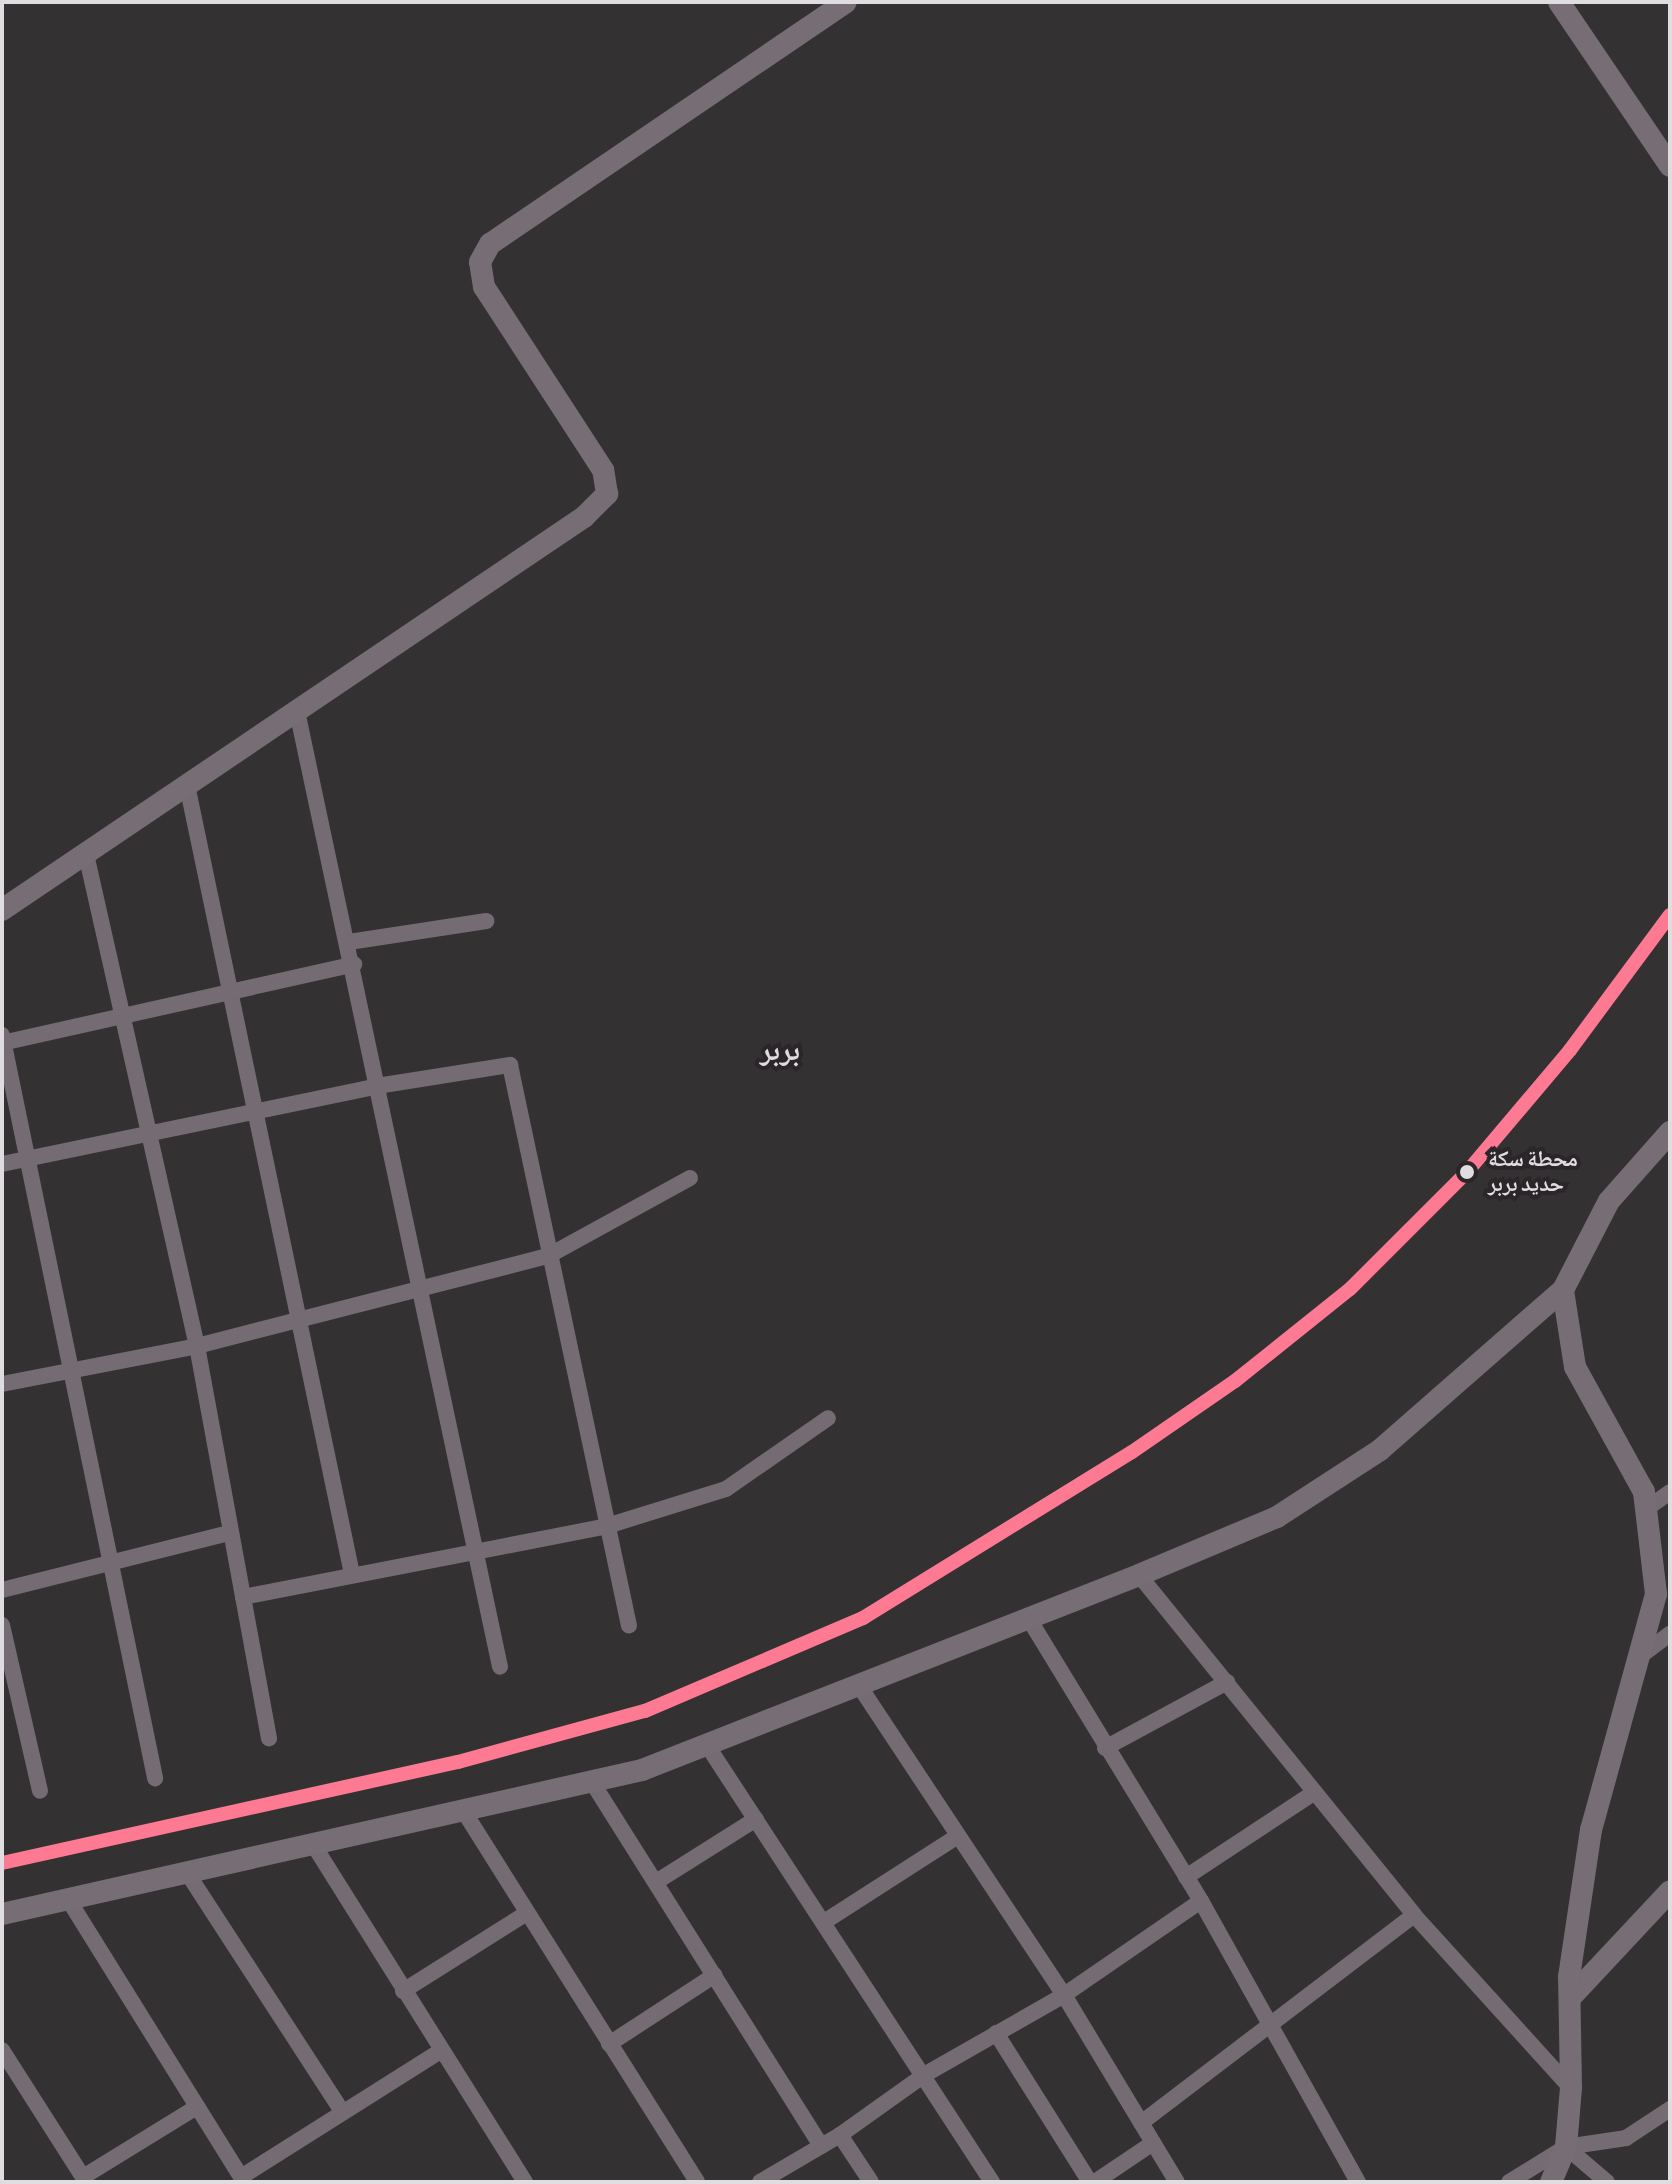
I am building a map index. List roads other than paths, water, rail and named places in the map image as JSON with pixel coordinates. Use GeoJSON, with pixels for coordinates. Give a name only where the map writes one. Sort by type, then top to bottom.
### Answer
{"type":"FeatureCollection","features":[{"type":"Feature","properties":{"kind":"street"},"geometry":{"type":"LineString","coordinates":[[2,910],[584,517],[607,494],[603,470],[484,287],[480,262],[490,244],[846,2]]}},
{"type":"Feature","properties":{"kind":"street"},"geometry":{"type":"LineString","coordinates":[[1559,2],[1670,166]]}},
{"type":"Feature","properties":{"kind":"street"},"geometry":{"type":"LineString","coordinates":[[297,711],[354,964],[500,1667]]}},
{"type":"Feature","properties":{"kind":"street"},"geometry":{"type":"LineString","coordinates":[[187,785],[227,991],[352,1574]]}},
{"type":"Feature","properties":{"kind":"street"},"geometry":{"type":"LineString","coordinates":[[86,854],[197,1346],[269,1738]]}},
{"type":"Feature","properties":{"kind":"street"},"geometry":{"type":"LineString","coordinates":[[349,942],[486,921]]}},
{"type":"Feature","properties":{"kind":"street"},"geometry":{"type":"LineString","coordinates":[[155,1778],[68,1371],[3,1040],[354,964]]}},
{"type":"Feature","properties":{"kind":"street"},"geometry":{"type":"LineString","coordinates":[[2,1164],[151,1137],[377,1086],[510,1065],[548,1256],[629,1626]]}},
{"type":"Feature","properties":{"kind":"street"},"geometry":{"type":"LineString","coordinates":[[2,1914],[642,1770],[860,1687],[1277,1517],[1380,1450],[1563,1290],[1609,1201],[1670,1132]]}},
{"type":"Feature","properties":{"kind":"street"},"geometry":{"type":"LineString","coordinates":[[2,1384],[197,1346],[300,1322],[548,1256],[690,1178]]}},
{"type":"Feature","properties":{"kind":"street"},"geometry":{"type":"LineString","coordinates":[[1551,2182],[1566,2147],[1571,2088],[1570,1998],[1591,1830],[1656,1594],[1644,1492],[1575,1367],[1563,1290]]}},
{"type":"Feature","properties":{"kind":"street"},"geometry":{"type":"LineString","coordinates":[[243,1597],[477,1548],[607,1526],[726,1489],[828,1418]]}},
{"type":"Feature","properties":{"kind":"street"},"geometry":{"type":"LineString","coordinates":[[1646,1509],[1670,1492]]}},
{"type":"Feature","properties":{"kind":"street"},"geometry":{"type":"LineString","coordinates":[[2,1590],[107,1560],[229,1533]]}},
{"type":"Feature","properties":{"kind":"street"},"geometry":{"type":"LineString","coordinates":[[1139,1575],[1414,1915],[1571,2088]]}},
{"type":"Feature","properties":{"kind":"street"},"geometry":{"type":"LineString","coordinates":[[1029,1619],[1201,1901],[1358,2182]]}},
{"type":"Feature","properties":{"kind":"street"},"geometry":{"type":"LineString","coordinates":[[2,1625],[6,1658],[40,1791]]}},
{"type":"Feature","properties":{"kind":"street"},"geometry":{"type":"LineString","coordinates":[[1639,1657],[1670,1634]]}},
{"type":"Feature","properties":{"kind":"street"},"geometry":{"type":"LineString","coordinates":[[1105,1748],[1227,1682]]}},
{"type":"Feature","properties":{"kind":"street"},"geometry":{"type":"LineString","coordinates":[[860,1687],[1064,1995],[1177,2182]]}},
{"type":"Feature","properties":{"kind":"street"},"geometry":{"type":"LineString","coordinates":[[707,1745],[992,2182]]}},
{"type":"Feature","properties":{"kind":"street"},"geometry":{"type":"LineString","coordinates":[[592,1782],[821,2146]]}},
{"type":"Feature","properties":{"kind":"street"},"geometry":{"type":"LineString","coordinates":[[1186,1877],[1315,1792]]}},
{"type":"Feature","properties":{"kind":"street"},"geometry":{"type":"LineString","coordinates":[[463,1810],[697,2182]]}},
{"type":"Feature","properties":{"kind":"street"},"geometry":{"type":"LineString","coordinates":[[656,1882],[756,1819]]}},
{"type":"Feature","properties":{"kind":"street"},"geometry":{"type":"LineString","coordinates":[[824,1922],[958,1836]]}},
{"type":"Feature","properties":{"kind":"street"},"geometry":{"type":"LineString","coordinates":[[313,1844],[520,2180]]}},
{"type":"Feature","properties":{"kind":"street"},"geometry":{"type":"LineString","coordinates":[[186,1871],[343,2113]]}},
{"type":"Feature","properties":{"kind":"street"},"geometry":{"type":"LineString","coordinates":[[1570,1998],[1670,1891]]}},
{"type":"Feature","properties":{"kind":"street"},"geometry":{"type":"LineString","coordinates":[[68,1899],[242,2180],[440,2051]]}},
{"type":"Feature","properties":{"kind":"street"},"geometry":{"type":"LineString","coordinates":[[760,2182],[780,2177],[924,2075],[1064,1995],[1201,1901]]}},
{"type":"Feature","properties":{"kind":"street"},"geometry":{"type":"LineString","coordinates":[[403,1991],[527,1913]]}},
{"type":"Feature","properties":{"kind":"street"},"geometry":{"type":"LineString","coordinates":[[1141,2123],[1414,1915]]}},
{"type":"Feature","properties":{"kind":"street"},"geometry":{"type":"LineString","coordinates":[[609,2044],[715,1975]]}},
{"type":"Feature","properties":{"kind":"street"},"geometry":{"type":"LineString","coordinates":[[996,2033],[1092,2182],[1153,2143]]}},
{"type":"Feature","properties":{"kind":"street"},"geometry":{"type":"LineString","coordinates":[[2,2050],[84,2179],[197,2107]]}},
{"type":"Feature","properties":{"kind":"street"},"geometry":{"type":"LineString","coordinates":[[1509,2182],[1566,2147],[1626,2138],[1670,2109]]}},
{"type":"Feature","properties":{"kind":"street"},"geometry":{"type":"LineString","coordinates":[[840,2135],[871,2182]]}},
{"type":"Feature","properties":{"kind":"street"},"geometry":{"type":"LineString","coordinates":[[1566,2147],[1607,2182]]}},
{"type":"Feature","properties":{"kind":"place","name":"محطة سكة حديد بربر"},"geometry":{"type":"Point","coordinates":[1467,1172]}},
{"type":"Feature","properties":{"kind":"district","name":"بربر"},"geometry":{"type":"Point","coordinates":[780,1051]}}]}
